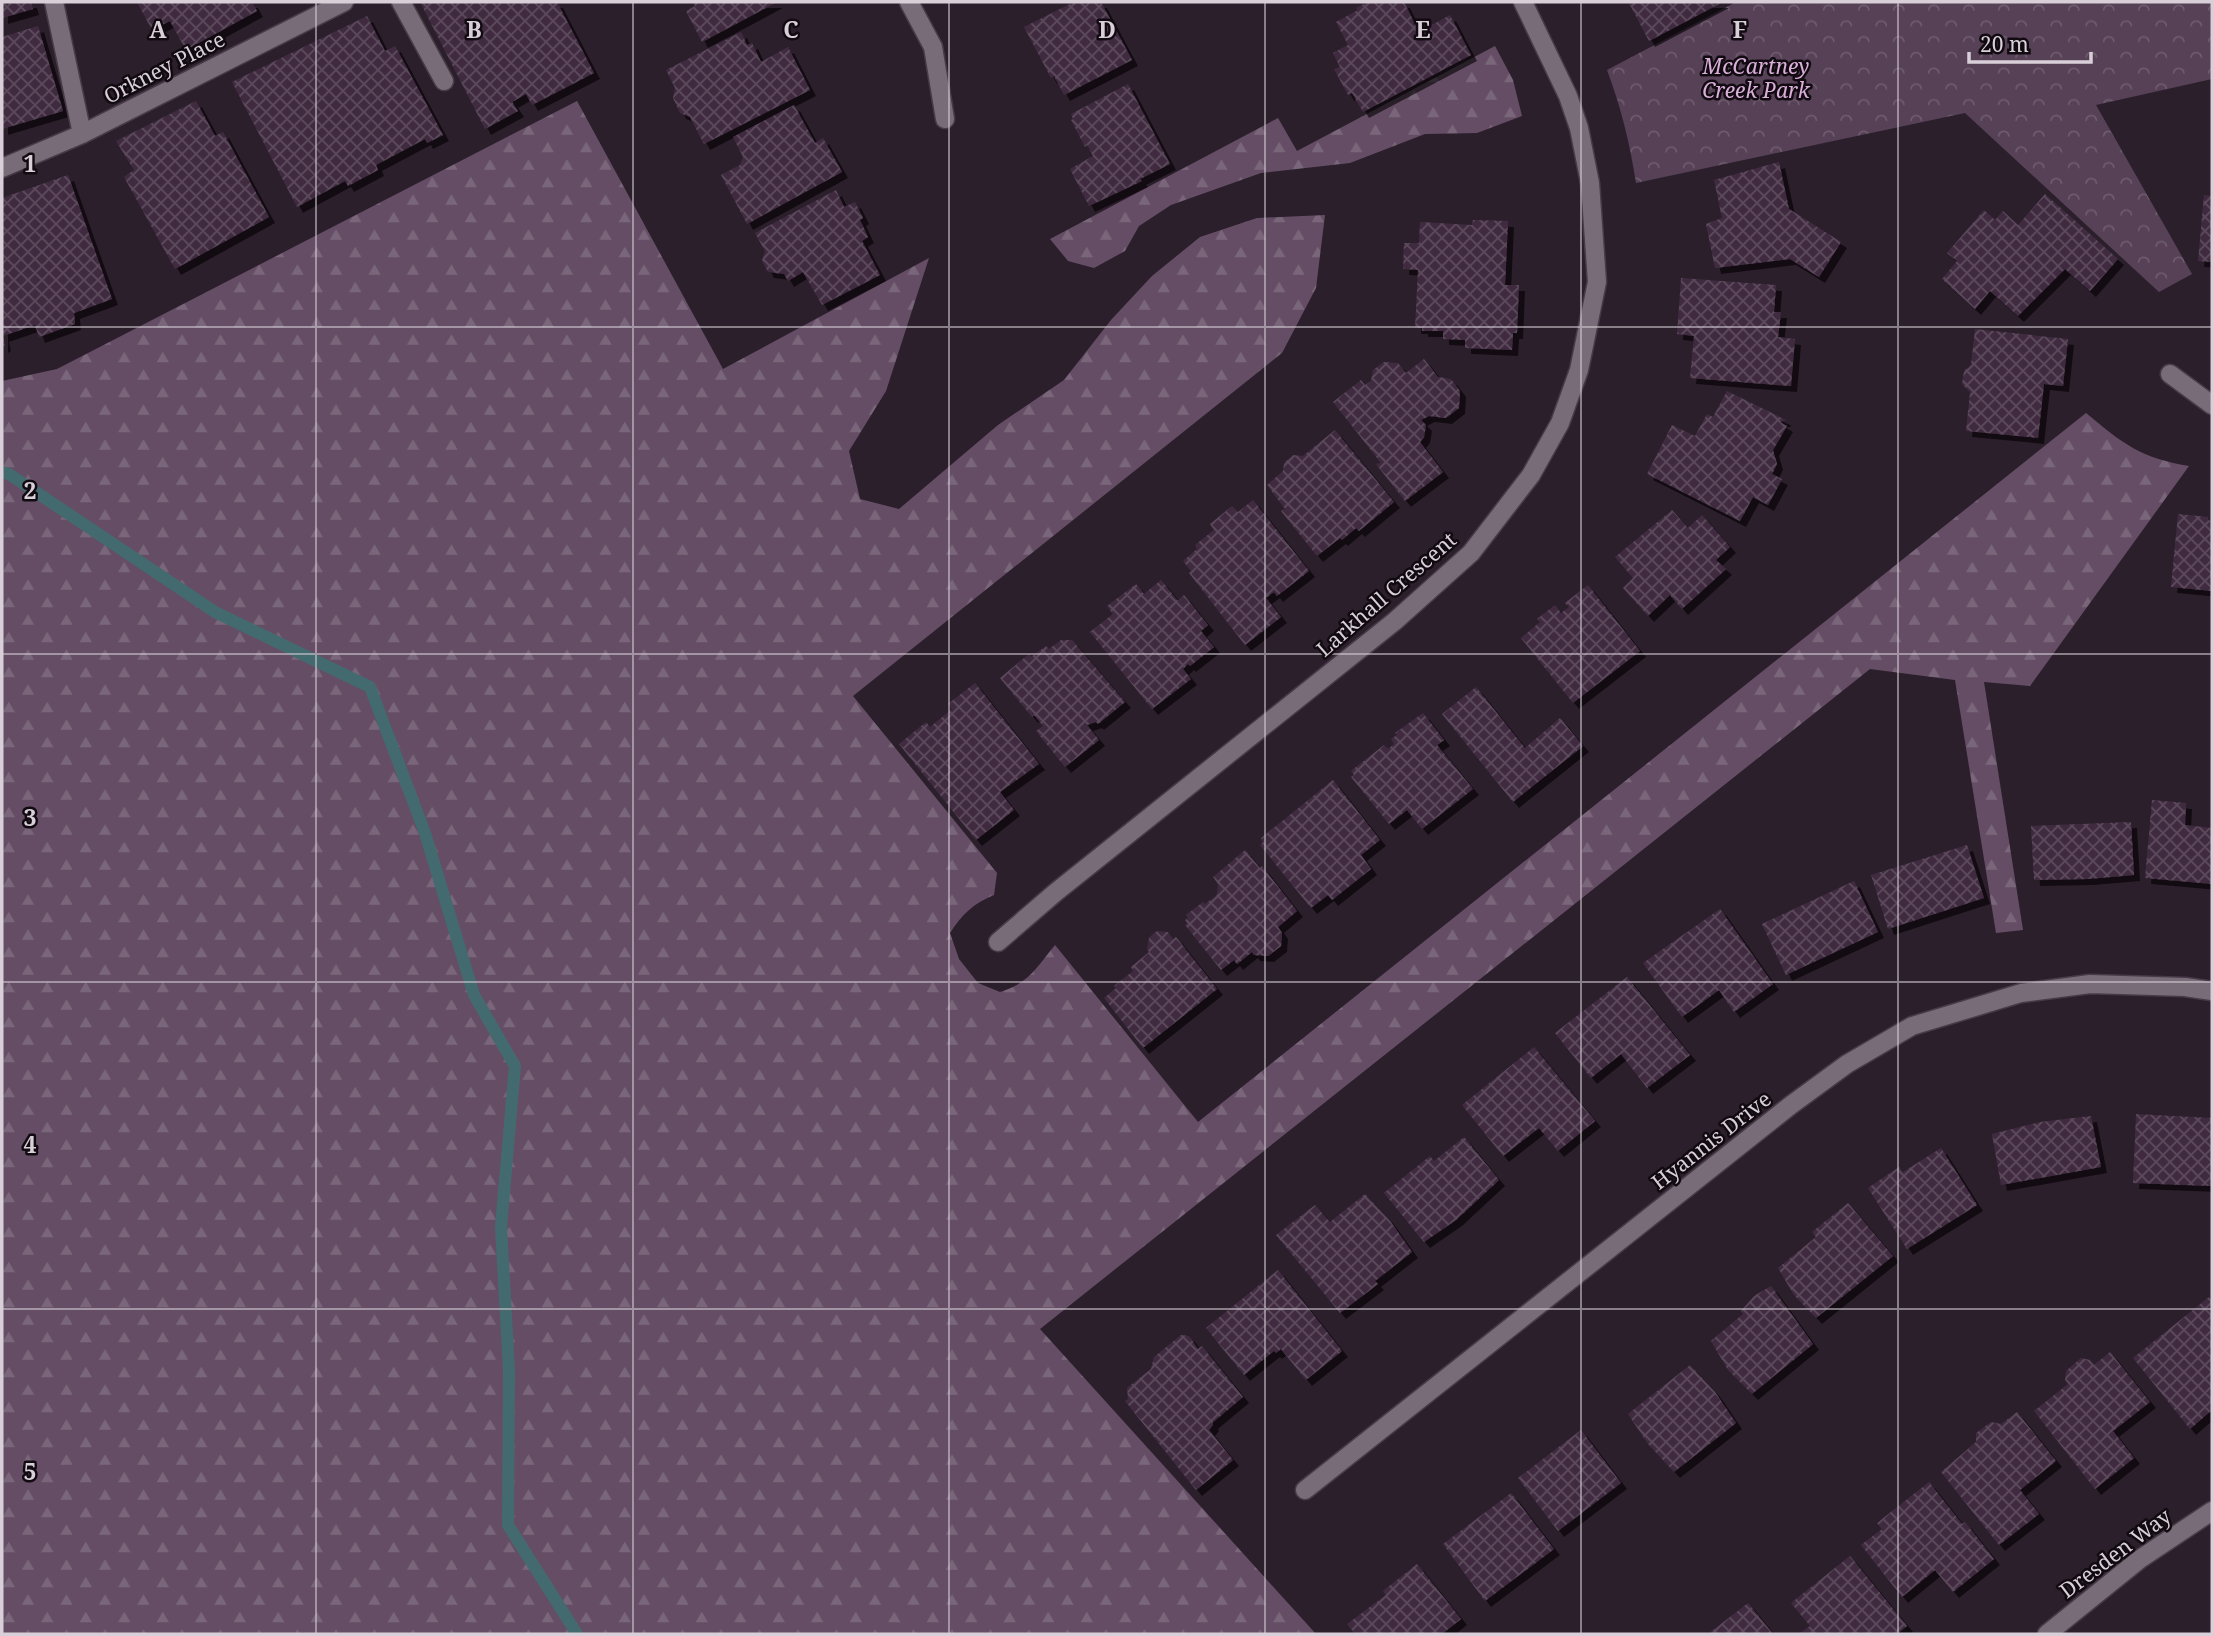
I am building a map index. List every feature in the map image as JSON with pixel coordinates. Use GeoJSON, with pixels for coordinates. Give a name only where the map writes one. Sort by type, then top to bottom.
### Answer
{"type":"FeatureCollection","features":[{"type":"Feature","properties":{"kind":"street"},"geometry":{"type":"LineString","coordinates":[[54,2],[82,134]]}},
{"type":"Feature","properties":{"kind":"street","name":"Orkney Place"},"geometry":{"type":"LineString","coordinates":[[2,168],[82,134],[344,2]]}},
{"type":"Feature","properties":{"kind":"street"},"geometry":{"type":"LineString","coordinates":[[401,2],[444,81]]}},
{"type":"Feature","properties":{"kind":"street"},"geometry":{"type":"LineString","coordinates":[[909,2],[933,47],[945,119]]}},
{"type":"Feature","properties":{"kind":"street","name":"Larkhall Crescent"},"geometry":{"type":"LineString","coordinates":[[999,942],[1056,892],[1404,613],[1471,553],[1531,475],[1560,423],[1579,370],[1597,282],[1590,183],[1579,128],[1523,2]]}},
{"type":"Feature","properties":{"kind":"street"},"geometry":{"type":"LineString","coordinates":[[2170,374],[2212,405]]}},
{"type":"Feature","properties":{"kind":"street","name":"Hyannis Drive"},"geometry":{"type":"LineString","coordinates":[[1306,1490],[1791,1105],[1847,1064],[1912,1026],[2021,993],[2090,984],[2212,990]]}},
{"type":"Feature","properties":{"kind":"street","name":"Dresden Way"},"geometry":{"type":"LineString","coordinates":[[2048,1634],[2140,1559],[2212,1511]]}},
{"type":"Feature","properties":{"kind":"green space","name":"McCartney Creek Park"},"geometry":{"type":"Polygon","coordinates":[[[1736,2],[2212,2],[2212,79],[2096,105],[2192,274],[2159,292],[1965,113],[1636,183],[1617,98],[1607,70],[1736,2]]]}},
{"type":"Feature","properties":{"kind":"green space"},"geometry":{"type":"Polygon","coordinates":[[[1495,46],[1513,80],[1522,116],[1477,133],[1425,134],[1350,163],[1261,173],[1171,205],[1139,226],[1125,251],[1094,268],[1068,261],[1050,239],[1278,118],[1297,151],[1495,46]]]}},
{"type":"Feature","properties":{"kind":"green space"},"geometry":{"type":"Polygon","coordinates":[[[577,101],[723,369],[929,258],[886,391],[849,451],[860,499],[899,509],[998,425],[1064,380],[1111,320],[1152,276],[1200,237],[1257,218],[1325,215],[1316,288],[1282,353],[853,696],[997,873],[994,895],[969,910],[950,933],[959,959],[978,983],[1000,992],[1010,989],[1031,974],[1055,945],[1198,1122],[2086,413],[2133,448],[2158,459],[2189,466],[2030,686],[1984,682],[2023,930],[1996,933],[1955,680],[1870,669],[1040,1329],[1316,1634],[2,1634],[2,381],[57,369],[577,101]]]}},
{"type":"Feature","properties":{"kind":"building"},"geometry":{"type":"Polygon","coordinates":[[[2,2],[31,2],[33,9],[2,18],[2,2]]]}},
{"type":"Feature","properties":{"kind":"building"},"geometry":{"type":"Polygon","coordinates":[[[137,2],[252,2],[257,11],[186,50],[170,21],[152,30],[137,2]]]}},
{"type":"Feature","properties":{"kind":"building"},"geometry":{"type":"Polygon","coordinates":[[[420,2],[557,2],[594,73],[532,105],[526,94],[512,102],[518,111],[485,129],[420,2]]]}},
{"type":"Feature","properties":{"kind":"building"},"geometry":{"type":"Polygon","coordinates":[[[693,2],[777,2],[702,42],[686,11],[695,6],[693,2]]]}},
{"type":"Feature","properties":{"kind":"building"},"geometry":{"type":"Polygon","coordinates":[[[1074,2],[1101,2],[1132,60],[1064,95],[1054,76],[1051,78],[1024,27],[1074,2]]]}},
{"type":"Feature","properties":{"kind":"building"},"geometry":{"type":"Polygon","coordinates":[[[1368,2],[1404,2],[1419,32],[1450,15],[1471,55],[1363,112],[1352,93],[1348,95],[1334,69],[1340,67],[1333,53],[1348,45],[1336,22],[1368,2]]]}},
{"type":"Feature","properties":{"kind":"building"},"geometry":{"type":"Polygon","coordinates":[[[1723,2],[1649,41],[1629,3],[1723,2]]]}},
{"type":"Feature","properties":{"kind":"building"},"geometry":{"type":"Polygon","coordinates":[[[367,16],[385,51],[395,46],[443,135],[427,143],[425,139],[376,165],[378,170],[348,186],[345,181],[297,207],[232,82],[367,16]]]}},
{"type":"Feature","properties":{"kind":"building"},"geometry":{"type":"Polygon","coordinates":[[[38,26],[63,111],[2,129],[2,37],[38,26]]]}},
{"type":"Feature","properties":{"kind":"building"},"geometry":{"type":"Polygon","coordinates":[[[741,32],[747,45],[752,43],[761,62],[788,47],[810,90],[704,144],[690,117],[680,113],[673,98],[675,88],[666,70],[741,32]]]}},
{"type":"Feature","properties":{"kind":"building"},"geometry":{"type":"Polygon","coordinates":[[[1128,84],[1170,164],[1140,179],[1142,181],[1089,206],[1070,169],[1093,156],[1087,145],[1085,147],[1071,120],[1071,114],[1128,84]]]}},
{"type":"Feature","properties":{"kind":"building"},"geometry":{"type":"Polygon","coordinates":[[[196,101],[215,136],[223,132],[269,217],[175,269],[124,177],[134,170],[116,141],[196,101]]]}},
{"type":"Feature","properties":{"kind":"building"},"geometry":{"type":"Polygon","coordinates":[[[794,105],[815,143],[823,138],[842,172],[747,224],[721,175],[740,165],[743,157],[733,137],[794,105]]]}},
{"type":"Feature","properties":{"kind":"building"},"geometry":{"type":"Polygon","coordinates":[[[1779,162],[1789,209],[1841,242],[1819,277],[1790,259],[1715,268],[1706,224],[1722,218],[1714,180],[1779,162]]]}},
{"type":"Feature","properties":{"kind":"building"},"geometry":{"type":"Polygon","coordinates":[[[68,175],[112,299],[74,313],[75,324],[39,337],[35,325],[3,336],[5,345],[2,347],[2,198],[68,175]]]}},
{"type":"Feature","properties":{"kind":"building"},"geometry":{"type":"Polygon","coordinates":[[[836,190],[844,207],[855,202],[868,237],[862,241],[880,275],[822,305],[803,272],[788,281],[784,274],[768,272],[762,261],[765,251],[755,233],[836,190]]]}},
{"type":"Feature","properties":{"kind":"building"},"geometry":{"type":"Polygon","coordinates":[[[2045,194],[2118,259],[2090,291],[2065,269],[2018,316],[1990,291],[1975,309],[1942,279],[1957,261],[1947,253],[1984,210],[1995,220],[2003,211],[2018,225],[2045,194]]]}},
{"type":"Feature","properties":{"kind":"building"},"geometry":{"type":"Polygon","coordinates":[[[2204,195],[2212,196],[2212,262],[2198,261],[2204,195]]]}},
{"type":"Feature","properties":{"kind":"building"},"geometry":{"type":"Polygon","coordinates":[[[1473,220],[1508,221],[1505,285],[1519,285],[1517,333],[1513,333],[1512,350],[1465,348],[1465,340],[1443,339],[1443,331],[1422,331],[1422,328],[1415,328],[1418,270],[1403,269],[1404,243],[1419,243],[1420,222],[1472,225],[1473,220]]]}},
{"type":"Feature","properties":{"kind":"building"},"geometry":{"type":"Polygon","coordinates":[[[1681,278],[1776,285],[1774,312],[1781,312],[1778,337],[1795,339],[1791,386],[1690,378],[1694,336],[1677,334],[1681,278]]]}},
{"type":"Feature","properties":{"kind":"building"},"geometry":{"type":"Polygon","coordinates":[[[1975,329],[2068,339],[2063,386],[2044,384],[2038,438],[1966,431],[1970,392],[1962,384],[1964,371],[1971,365],[1975,329]]]}},
{"type":"Feature","properties":{"kind":"building"},"geometry":{"type":"Polygon","coordinates":[[[1424,359],[1438,377],[1451,379],[1460,391],[1459,408],[1446,418],[1429,416],[1421,420],[1426,425],[1424,437],[1420,442],[1443,472],[1405,501],[1376,464],[1381,463],[1333,402],[1361,380],[1365,385],[1371,381],[1373,370],[1384,362],[1398,363],[1406,373],[1424,359]]]}},
{"type":"Feature","properties":{"kind":"building"},"geometry":{"type":"Polygon","coordinates":[[[1727,391],[1786,420],[1780,422],[1787,426],[1773,450],[1777,464],[1772,474],[1782,479],[1768,505],[1753,497],[1740,521],[1647,474],[1672,425],[1695,436],[1707,414],[1713,417],[1727,391]]]}},
{"type":"Feature","properties":{"kind":"building"},"geometry":{"type":"Polygon","coordinates":[[[1335,430],[1394,502],[1359,531],[1356,528],[1317,556],[1281,511],[1285,509],[1267,485],[1283,471],[1284,463],[1293,455],[1303,456],[1335,430]]]}},
{"type":"Feature","properties":{"kind":"building"},"geometry":{"type":"Polygon","coordinates":[[[1253,500],[1309,571],[1277,596],[1274,592],[1266,598],[1281,617],[1245,645],[1189,573],[1191,571],[1183,561],[1197,549],[1195,545],[1214,530],[1210,524],[1232,506],[1238,512],[1253,500]]]}},
{"type":"Feature","properties":{"kind":"building"},"geometry":{"type":"Polygon","coordinates":[[[1672,510],[1688,528],[1702,515],[1730,547],[1716,560],[1726,569],[1682,609],[1670,595],[1648,616],[1623,588],[1633,578],[1615,557],[1672,510]]]}},
{"type":"Feature","properties":{"kind":"building"},"geometry":{"type":"Polygon","coordinates":[[[2178,514],[2208,517],[2208,520],[2212,521],[2212,591],[2171,587],[2178,514]]]}},
{"type":"Feature","properties":{"kind":"building"},"geometry":{"type":"Polygon","coordinates":[[[1161,580],[1178,601],[1184,595],[1208,625],[1201,631],[1214,647],[1183,669],[1191,679],[1152,709],[1090,632],[1113,614],[1107,606],[1136,584],[1144,594],[1161,580]]]}},
{"type":"Feature","properties":{"kind":"building"},"geometry":{"type":"Polygon","coordinates":[[[1588,585],[1640,651],[1573,703],[1521,638],[1540,622],[1537,619],[1555,605],[1561,613],[1569,607],[1565,603],[1588,585]]]}},
{"type":"Feature","properties":{"kind":"building"},"geometry":{"type":"Polygon","coordinates":[[[1061,640],[1072,640],[1125,702],[1098,724],[1096,722],[1087,725],[1099,740],[1065,767],[1036,731],[1043,726],[1034,715],[1032,717],[1000,678],[1029,654],[1031,657],[1046,646],[1049,649],[1061,640]]]}},
{"type":"Feature","properties":{"kind":"building"},"geometry":{"type":"Polygon","coordinates":[[[975,683],[1039,764],[1000,792],[1014,810],[976,840],[899,744],[926,722],[930,727],[952,709],[948,704],[975,683]]]}},
{"type":"Feature","properties":{"kind":"building"},"geometry":{"type":"Polygon","coordinates":[[[1476,687],[1525,748],[1560,718],[1583,746],[1513,802],[1442,714],[1476,687]]]}},
{"type":"Feature","properties":{"kind":"building"},"geometry":{"type":"Polygon","coordinates":[[[1423,713],[1444,740],[1437,745],[1473,789],[1422,829],[1407,810],[1389,824],[1351,777],[1354,775],[1351,771],[1384,745],[1388,749],[1394,744],[1391,739],[1397,735],[1395,733],[1423,713]]]}},
{"type":"Feature","properties":{"kind":"building"},"geometry":{"type":"Polygon","coordinates":[[[1333,780],[1380,840],[1361,855],[1371,869],[1332,900],[1328,895],[1311,908],[1260,845],[1263,842],[1261,838],[1333,780]]]}},
{"type":"Feature","properties":{"kind":"building"},"geometry":{"type":"Polygon","coordinates":[[[2152,800],[2186,803],[2185,825],[2212,828],[2212,884],[2145,878],[2152,800]]]}},
{"type":"Feature","properties":{"kind":"building"},"geometry":{"type":"Polygon","coordinates":[[[2131,822],[2134,875],[2034,880],[2031,826],[2131,822]]]}},
{"type":"Feature","properties":{"kind":"building"},"geometry":{"type":"Polygon","coordinates":[[[1967,845],[1984,898],[1888,929],[1871,875],[1967,845]]]}},
{"type":"Feature","properties":{"kind":"building"},"geometry":{"type":"Polygon","coordinates":[[[1245,850],[1260,868],[1262,866],[1297,911],[1278,927],[1282,933],[1281,946],[1268,956],[1254,955],[1252,952],[1237,964],[1234,960],[1221,970],[1185,925],[1188,918],[1186,915],[1217,895],[1218,884],[1213,877],[1245,850]]]}},
{"type":"Feature","properties":{"kind":"building"},"geometry":{"type":"Polygon","coordinates":[[[1854,881],[1878,932],[1786,975],[1762,924],[1854,881]]]}},
{"type":"Feature","properties":{"kind":"building"},"geometry":{"type":"Polygon","coordinates":[[[1720,909],[1773,984],[1734,1012],[1719,990],[1682,1017],[1643,963],[1720,909]]]}},
{"type":"Feature","properties":{"kind":"building"},"geometry":{"type":"Polygon","coordinates":[[[1157,931],[1168,932],[1173,939],[1176,937],[1217,989],[1143,1048],[1104,998],[1133,971],[1131,967],[1149,952],[1149,938],[1157,931]]]}},
{"type":"Feature","properties":{"kind":"building"},"geometry":{"type":"Polygon","coordinates":[[[1627,977],[1690,1055],[1647,1088],[1621,1054],[1591,1078],[1555,1033],[1627,977]]]}},
{"type":"Feature","properties":{"kind":"building"},"geometry":{"type":"Polygon","coordinates":[[[1534,1047],[1595,1121],[1558,1151],[1539,1128],[1503,1156],[1462,1105],[1534,1047]]]}},
{"type":"Feature","properties":{"kind":"building"},"geometry":{"type":"Polygon","coordinates":[[[2136,1114],[2212,1118],[2212,1186],[2133,1183],[2136,1114]]]}},
{"type":"Feature","properties":{"kind":"building"},"geometry":{"type":"Polygon","coordinates":[[[2091,1116],[2101,1167],[2001,1185],[1992,1134],[2040,1122],[2091,1116]]]}},
{"type":"Feature","properties":{"kind":"building"},"geometry":{"type":"Polygon","coordinates":[[[1464,1137],[1499,1180],[1456,1220],[1424,1242],[1384,1193],[1430,1156],[1434,1161],[1464,1137]]]}},
{"type":"Feature","properties":{"kind":"building"},"geometry":{"type":"Polygon","coordinates":[[[1941,1148],[1977,1205],[1907,1249],[1868,1188],[1899,1167],[1903,1172],[1941,1148]]]}},
{"type":"Feature","properties":{"kind":"building"},"geometry":{"type":"Polygon","coordinates":[[[1365,1194],[1390,1221],[1412,1252],[1375,1281],[1378,1284],[1340,1313],[1276,1235],[1315,1205],[1330,1222],[1365,1194]]]}},
{"type":"Feature","properties":{"kind":"building"},"geometry":{"type":"Polygon","coordinates":[[[1848,1203],[1893,1256],[1816,1318],[1794,1295],[1778,1268],[1816,1237],[1812,1232],[1848,1203]]]}},
{"type":"Feature","properties":{"kind":"building"},"geometry":{"type":"Polygon","coordinates":[[[1278,1270],[1342,1351],[1306,1380],[1281,1349],[1276,1353],[1274,1351],[1244,1375],[1206,1328],[1278,1270]]]}},
{"type":"Feature","properties":{"kind":"building"},"geometry":{"type":"Polygon","coordinates":[[[1771,1286],[1813,1344],[1752,1394],[1728,1370],[1711,1341],[1743,1314],[1741,1311],[1754,1296],[1771,1286]]]}},
{"type":"Feature","properties":{"kind":"building"},"geometry":{"type":"Polygon","coordinates":[[[2209,1297],[2212,1301],[2212,1410],[2190,1429],[2133,1358],[2209,1297]]]}},
{"type":"Feature","properties":{"kind":"building"},"geometry":{"type":"Polygon","coordinates":[[[1181,1335],[1189,1336],[1198,1349],[1202,1346],[1243,1397],[1212,1423],[1209,1430],[1233,1460],[1196,1490],[1125,1401],[1128,1399],[1127,1388],[1151,1369],[1154,1357],[1181,1335]]]}},
{"type":"Feature","properties":{"kind":"building"},"geometry":{"type":"Polygon","coordinates":[[[2110,1352],[2150,1402],[2113,1431],[2134,1458],[2095,1489],[2034,1411],[2068,1384],[2065,1380],[2066,1371],[2081,1358],[2090,1360],[2094,1365],[2110,1352]]]}},
{"type":"Feature","properties":{"kind":"building"},"geometry":{"type":"Polygon","coordinates":[[[1690,1365],[1715,1392],[1736,1423],[1674,1472],[1648,1444],[1628,1414],[1690,1365]]]}},
{"type":"Feature","properties":{"kind":"building"},"geometry":{"type":"Polygon","coordinates":[[[2017,1412],[2056,1461],[2020,1490],[2039,1514],[1999,1545],[1941,1472],[1976,1442],[1976,1433],[1991,1422],[2001,1424],[2017,1412]]]}},
{"type":"Feature","properties":{"kind":"building"},"geometry":{"type":"Polygon","coordinates":[[[1581,1430],[1621,1483],[1558,1531],[1518,1478],[1581,1430]]]}},
{"type":"Feature","properties":{"kind":"building"},"geometry":{"type":"Polygon","coordinates":[[[1929,1482],[1994,1559],[1953,1592],[1935,1570],[1902,1597],[1861,1545],[1882,1529],[1877,1523],[1929,1482]]]}},
{"type":"Feature","properties":{"kind":"building"},"geometry":{"type":"Polygon","coordinates":[[[1511,1493],[1554,1549],[1485,1601],[1443,1544],[1511,1493]]]}},
{"type":"Feature","properties":{"kind":"building"},"geometry":{"type":"Polygon","coordinates":[[[1850,1556],[1907,1626],[1897,1634],[1799,1634],[1810,1626],[1791,1603],[1850,1556]]]}},
{"type":"Feature","properties":{"kind":"building"},"geometry":{"type":"Polygon","coordinates":[[[1417,1564],[1461,1619],[1442,1634],[1355,1634],[1347,1624],[1386,1595],[1383,1591],[1417,1564]]]}},
{"type":"Feature","properties":{"kind":"building"},"geometry":{"type":"Polygon","coordinates":[[[1748,1603],[1773,1634],[1708,1634],[1748,1603]]]}},
{"type":"Feature","properties":{"kind":"waterway"},"geometry":{"type":"LineString","coordinates":[[2,472],[9,474],[215,612],[370,687],[425,833],[474,995],[515,1066],[501,1227],[509,1370],[508,1525],[577,1634]]}}]}
